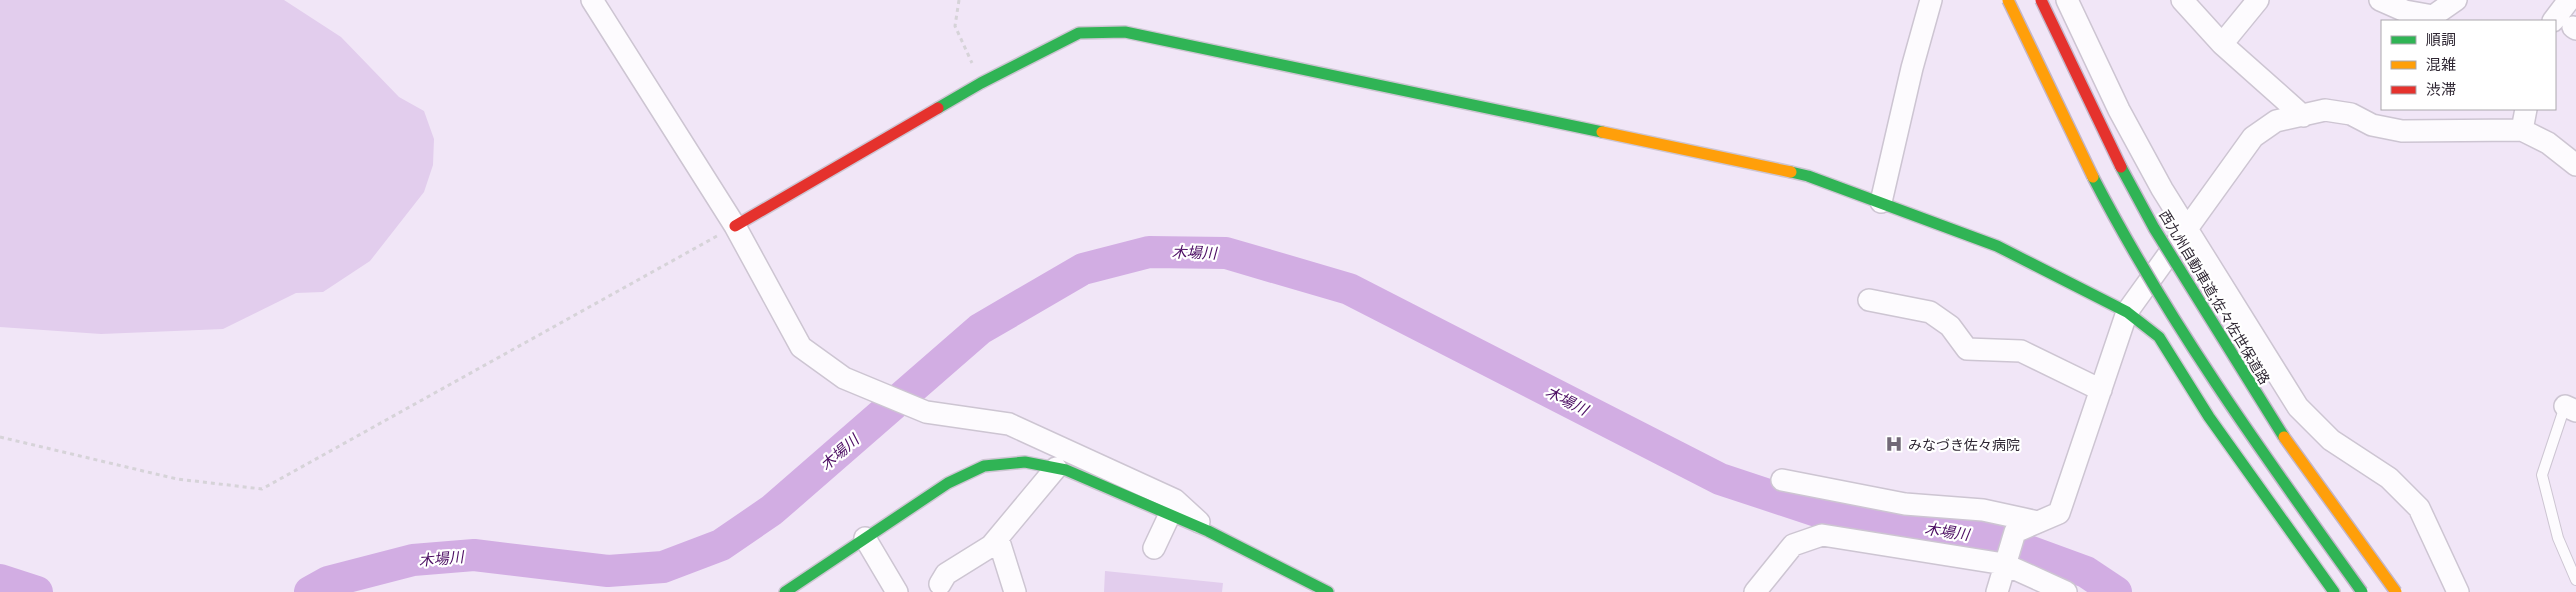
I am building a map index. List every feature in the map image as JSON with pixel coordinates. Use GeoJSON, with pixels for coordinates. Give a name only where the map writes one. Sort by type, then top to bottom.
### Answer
{"type":"FeatureCollection","features":[{"type":"Feature","properties":{"kind":"main road"},"geometry":{"type":"LineString","coordinates":[[2008,0],[2080,152],[2129,243],[2183,332],[2256,442],[2362,592]]}},
{"type":"Feature","properties":{"kind":"main road","name":"西九州自動車道;佐々佐世保道路"},"geometry":{"type":"LineString","coordinates":[[2041,0],[2106,138],[2154,228],[2282,434],[2396,592]]}},
{"type":"Feature","properties":{"kind":"main road"},"geometry":{"type":"LineString","coordinates":[[736,226],[981,82],[1079,33],[1125,32],[1808,176],[1997,246],[2127,312],[2159,336],[2209,417],[2334,592]]}},
{"type":"Feature","properties":{"kind":"main road"},"geometry":{"type":"LineString","coordinates":[[786,592],[948,482],[984,466],[1025,462],[1056,468],[1170,514],[1208,531],[1303,586],[1328,592]]}},
{"type":"Feature","properties":{"kind":"street"},"geometry":{"type":"LineString","coordinates":[[592,0],[736,226],[801,347],[844,378],[926,412],[1009,424],[1175,500],[1208,531]]}},
{"type":"Feature","properties":{"kind":"street"},"geometry":{"type":"LineString","coordinates":[[1881,202],[1912,68],[1931,0]]}},
{"type":"Feature","properties":{"kind":"street"},"geometry":{"type":"LineString","coordinates":[[2067,0],[2119,110],[2162,189],[2298,407],[2331,440],[2389,478],[2419,508],[2458,592]]}},
{"type":"Feature","properties":{"kind":"street"},"geometry":{"type":"LineString","coordinates":[[2182,0],[2222,44],[2303,116]]}},
{"type":"Feature","properties":{"kind":"street"},"geometry":{"type":"LineString","coordinates":[[2222,44],[2258,0]]}},
{"type":"Feature","properties":{"kind":"street"},"geometry":{"type":"LineString","coordinates":[[2380,0],[2405,11],[2433,16],[2456,0]]}},
{"type":"Feature","properties":{"kind":"street"},"geometry":{"type":"LineString","coordinates":[[2567,26],[2569,0]]}},
{"type":"Feature","properties":{"kind":"street"},"geometry":{"type":"LineString","coordinates":[[1997,592],[2015,532],[2059,513],[2127,312],[2188,230],[2253,137],[2276,121],[2326,110],[2351,114],[2372,125],[2402,131],[2522,130],[2548,144],[2576,165]]}},
{"type":"Feature","properties":{"kind":"street"},"geometry":{"type":"LineString","coordinates":[[2522,130],[2526,110]]}},
{"type":"Feature","properties":{"kind":"street"},"geometry":{"type":"LineString","coordinates":[[1869,300],[1930,312],[1950,326],[1967,350],[2021,351],[2102,390]]}},
{"type":"Feature","properties":{"kind":"street"},"geometry":{"type":"LineString","coordinates":[[940,584],[946,574],[991,546],[1056,468]]}},
{"type":"Feature","properties":{"kind":"street"},"geometry":{"type":"LineString","coordinates":[[1782,480],[1905,504],[1983,510],[2038,522]]}},
{"type":"Feature","properties":{"kind":"street"},"geometry":{"type":"LineString","coordinates":[[1154,548],[1170,514]]}},
{"type":"Feature","properties":{"kind":"street"},"geometry":{"type":"LineString","coordinates":[[1756,592],[1792,545],[1822,535],[2005,562],[2066,592]]}},
{"type":"Feature","properties":{"kind":"street"},"geometry":{"type":"LineString","coordinates":[[865,538],[897,592]]}},
{"type":"Feature","properties":{"kind":"street"},"geometry":{"type":"LineString","coordinates":[[998,538],[1015,592]]}},
{"type":"Feature","properties":{"kind":"lane"},"geometry":{"type":"LineString","coordinates":[[2570,408],[2542,475],[2558,538],[2576,580]]}},
{"type":"Feature","properties":{"kind":"path"},"geometry":{"type":"LineString","coordinates":[[959,0],[956,26],[981,82]]}},
{"type":"Feature","properties":{"kind":"path"},"geometry":{"type":"LineString","coordinates":[[0,437],[177,479],[262,489],[736,226]]}},
{"type":"Feature","properties":{"kind":"shaded area"},"geometry":{"type":"Polygon","coordinates":[[[0,0],[284,0],[341,37],[399,97],[424,111],[434,139],[433,165],[424,192],[370,261],[323,292],[296,293],[223,329],[101,334],[0,327],[0,0]]]}},
{"type":"Feature","properties":{"kind":"shaded area"},"geometry":{"type":"Polygon","coordinates":[[[1105,571],[1223,583],[1222,592],[1104,592],[1105,571]]]}},
{"type":"Feature","properties":{"kind":"waterway","name":"木場川"},"geometry":{"type":"LineString","coordinates":[[310,592],[328,582],[413,560],[474,555],[608,571],[663,567],[721,545],[772,510],[980,329],[1083,269],[1149,252],[1226,253],[1349,289],[1720,479],[1826,514],[1987,536],[2086,572],[2116,592]]}},
{"type":"Feature","properties":{"kind":"waterway","name":"木場川"},"geometry":{"type":"LineString","coordinates":[[0,580],[37,592]]}},
{"type":"Feature","properties":{"kind":"traffic: fast"},"geometry":{"type":"LineString","coordinates":[[938,108],[981,83],[1079,33],[1125,32],[1602,132]]}},
{"type":"Feature","properties":{"kind":"traffic: fast"},"geometry":{"type":"LineString","coordinates":[[2121,167],[2154,228],[2284,437]]}},
{"type":"Feature","properties":{"kind":"traffic: fast"},"geometry":{"type":"LineString","coordinates":[[1791,172],[1808,176],[1997,246],[2127,312],[2159,337],[2209,417],[2334,592]]}},
{"type":"Feature","properties":{"kind":"traffic: fast"},"geometry":{"type":"LineString","coordinates":[[2093,177],[2122,232],[2186,338],[2255,441],[2362,592]]}},
{"type":"Feature","properties":{"kind":"traffic: fast"},"geometry":{"type":"LineString","coordinates":[[785,592],[948,483],[984,466],[1025,462],[1066,470],[1208,531],[1328,592]]}},
{"type":"Feature","properties":{"kind":"traffic: slow"},"geometry":{"type":"LineString","coordinates":[[2008,0],[2093,177]]}},
{"type":"Feature","properties":{"kind":"traffic: slow"},"geometry":{"type":"LineString","coordinates":[[1602,132],[1791,172]]}},
{"type":"Feature","properties":{"kind":"traffic: slow"},"geometry":{"type":"LineString","coordinates":[[2284,437],[2396,592]]}},
{"type":"Feature","properties":{"kind":"traffic: jam"},"geometry":{"type":"LineString","coordinates":[[2041,0],[2121,167]]}},
{"type":"Feature","properties":{"kind":"traffic: jam"},"geometry":{"type":"LineString","coordinates":[[735,226],[938,108]]}},
{"type":"Feature","properties":{"kind":"place","name":"みなづき佐々病院"},"geometry":{"type":"Point","coordinates":[1894,444]}}]}
